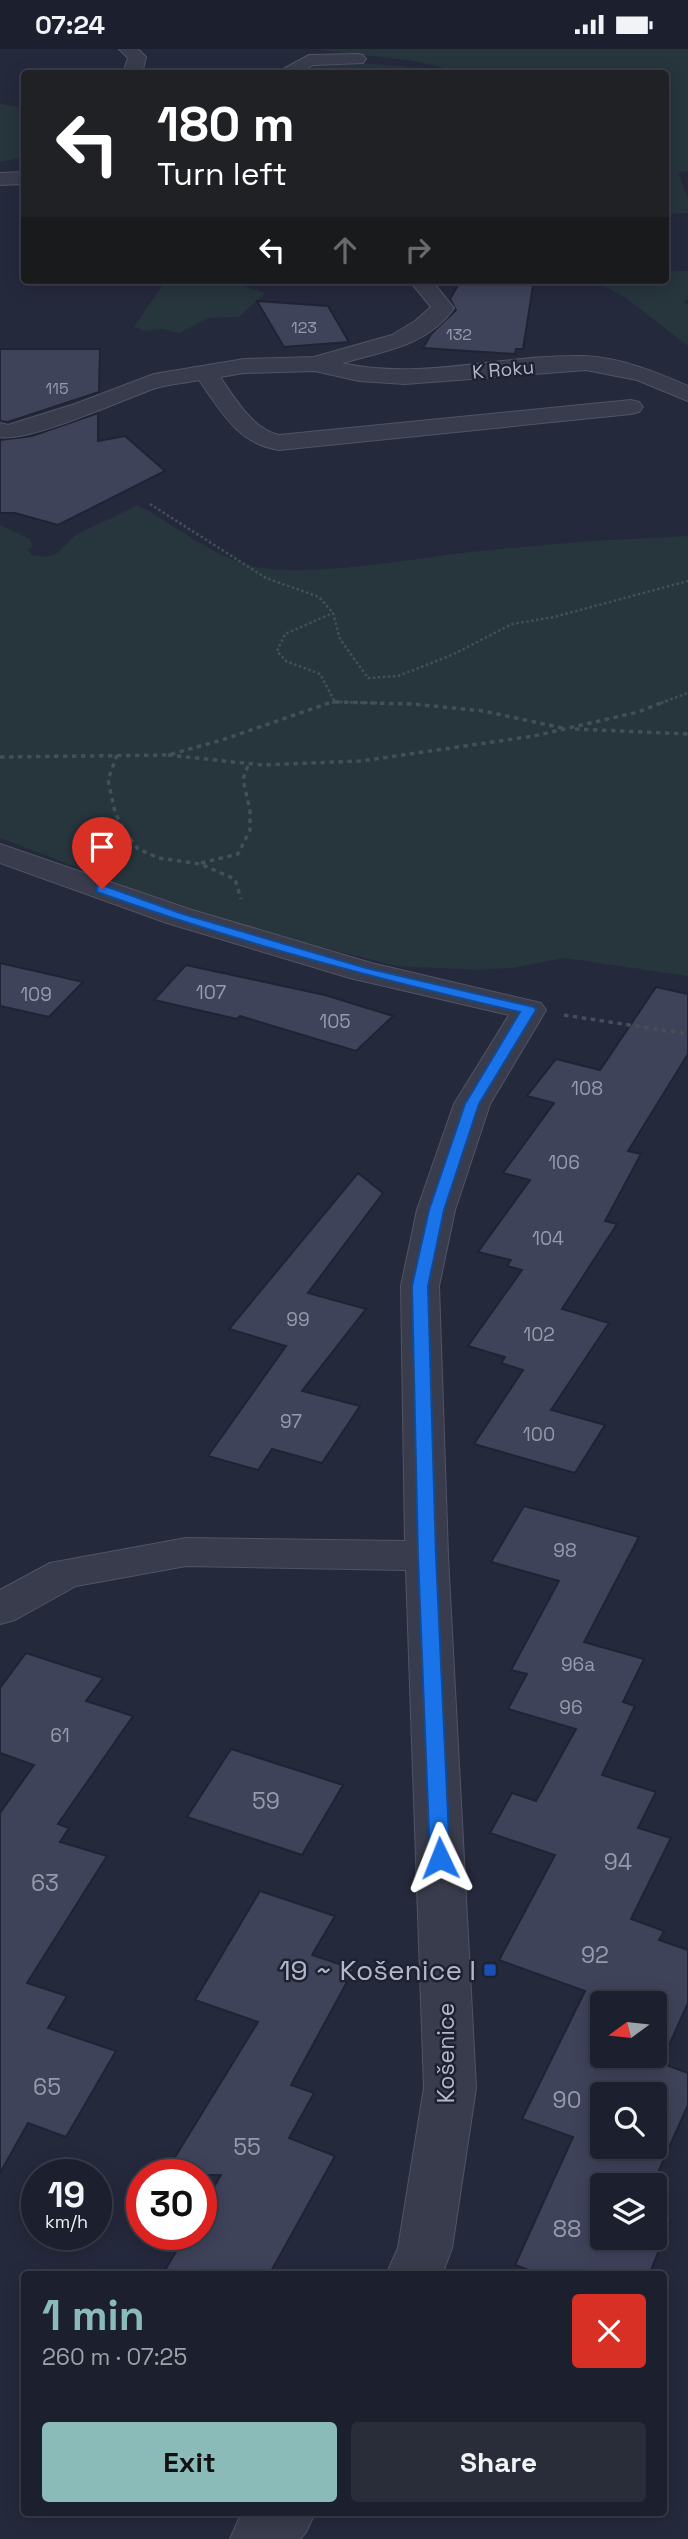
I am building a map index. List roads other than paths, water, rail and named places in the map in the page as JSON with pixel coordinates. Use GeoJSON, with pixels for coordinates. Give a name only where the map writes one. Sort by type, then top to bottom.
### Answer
{"type":"FeatureCollection","features":[{"type":"Feature","properties":{"kind":"street"},"geometry":{"type":"LineString","coordinates":[[128,49],[137,57],[135,70]]}},
{"type":"Feature","properties":{"kind":"street"},"geometry":{"type":"LineString","coordinates":[[292,49],[299,51],[309,60]]}},
{"type":"Feature","properties":{"kind":"street"},"geometry":{"type":"LineString","coordinates":[[291,70],[309,60],[357,59]]}},
{"type":"Feature","properties":{"kind":"street"},"geometry":{"type":"LineString","coordinates":[[0,179],[21,178]]}},
{"type":"Feature","properties":{"kind":"street","name":"K Roku"},"geometry":{"type":"LineString","coordinates":[[0,430],[9,432],[83,409],[154,381],[244,366],[314,364],[400,340],[423,326],[443,308],[423,284]]}},
{"type":"Feature","properties":{"kind":"street","name":"K Roku"},"geometry":{"type":"LineString","coordinates":[[314,364],[359,374],[405,377],[586,363],[644,375],[688,394]]}},
{"type":"Feature","properties":{"kind":"street"},"geometry":{"type":"LineString","coordinates":[[205,372],[243,425],[256,435],[273,442],[340,438],[631,407]]}},
{"type":"Feature","properties":{"kind":"street","name":"Košenice"},"geometry":{"type":"LineString","coordinates":[[0,853],[204,924],[362,971],[529,1010],[472,1104],[436,1210],[420,1286],[427,1556],[450,2088],[425,2248],[416,2271]]}},
{"type":"Feature","properties":{"kind":"street"},"geometry":{"type":"LineString","coordinates":[[0,1609],[65,1573],[186,1552],[427,1556]]}},
{"type":"Feature","properties":{"kind":"street"},"geometry":{"type":"LineString","coordinates":[[260,2539],[282,2516]]}},
{"type":"Feature","properties":{"kind":"place","name":"19 ~ Košenice I"},"geometry":{"type":"Point","coordinates":[490,1970]}}]}
